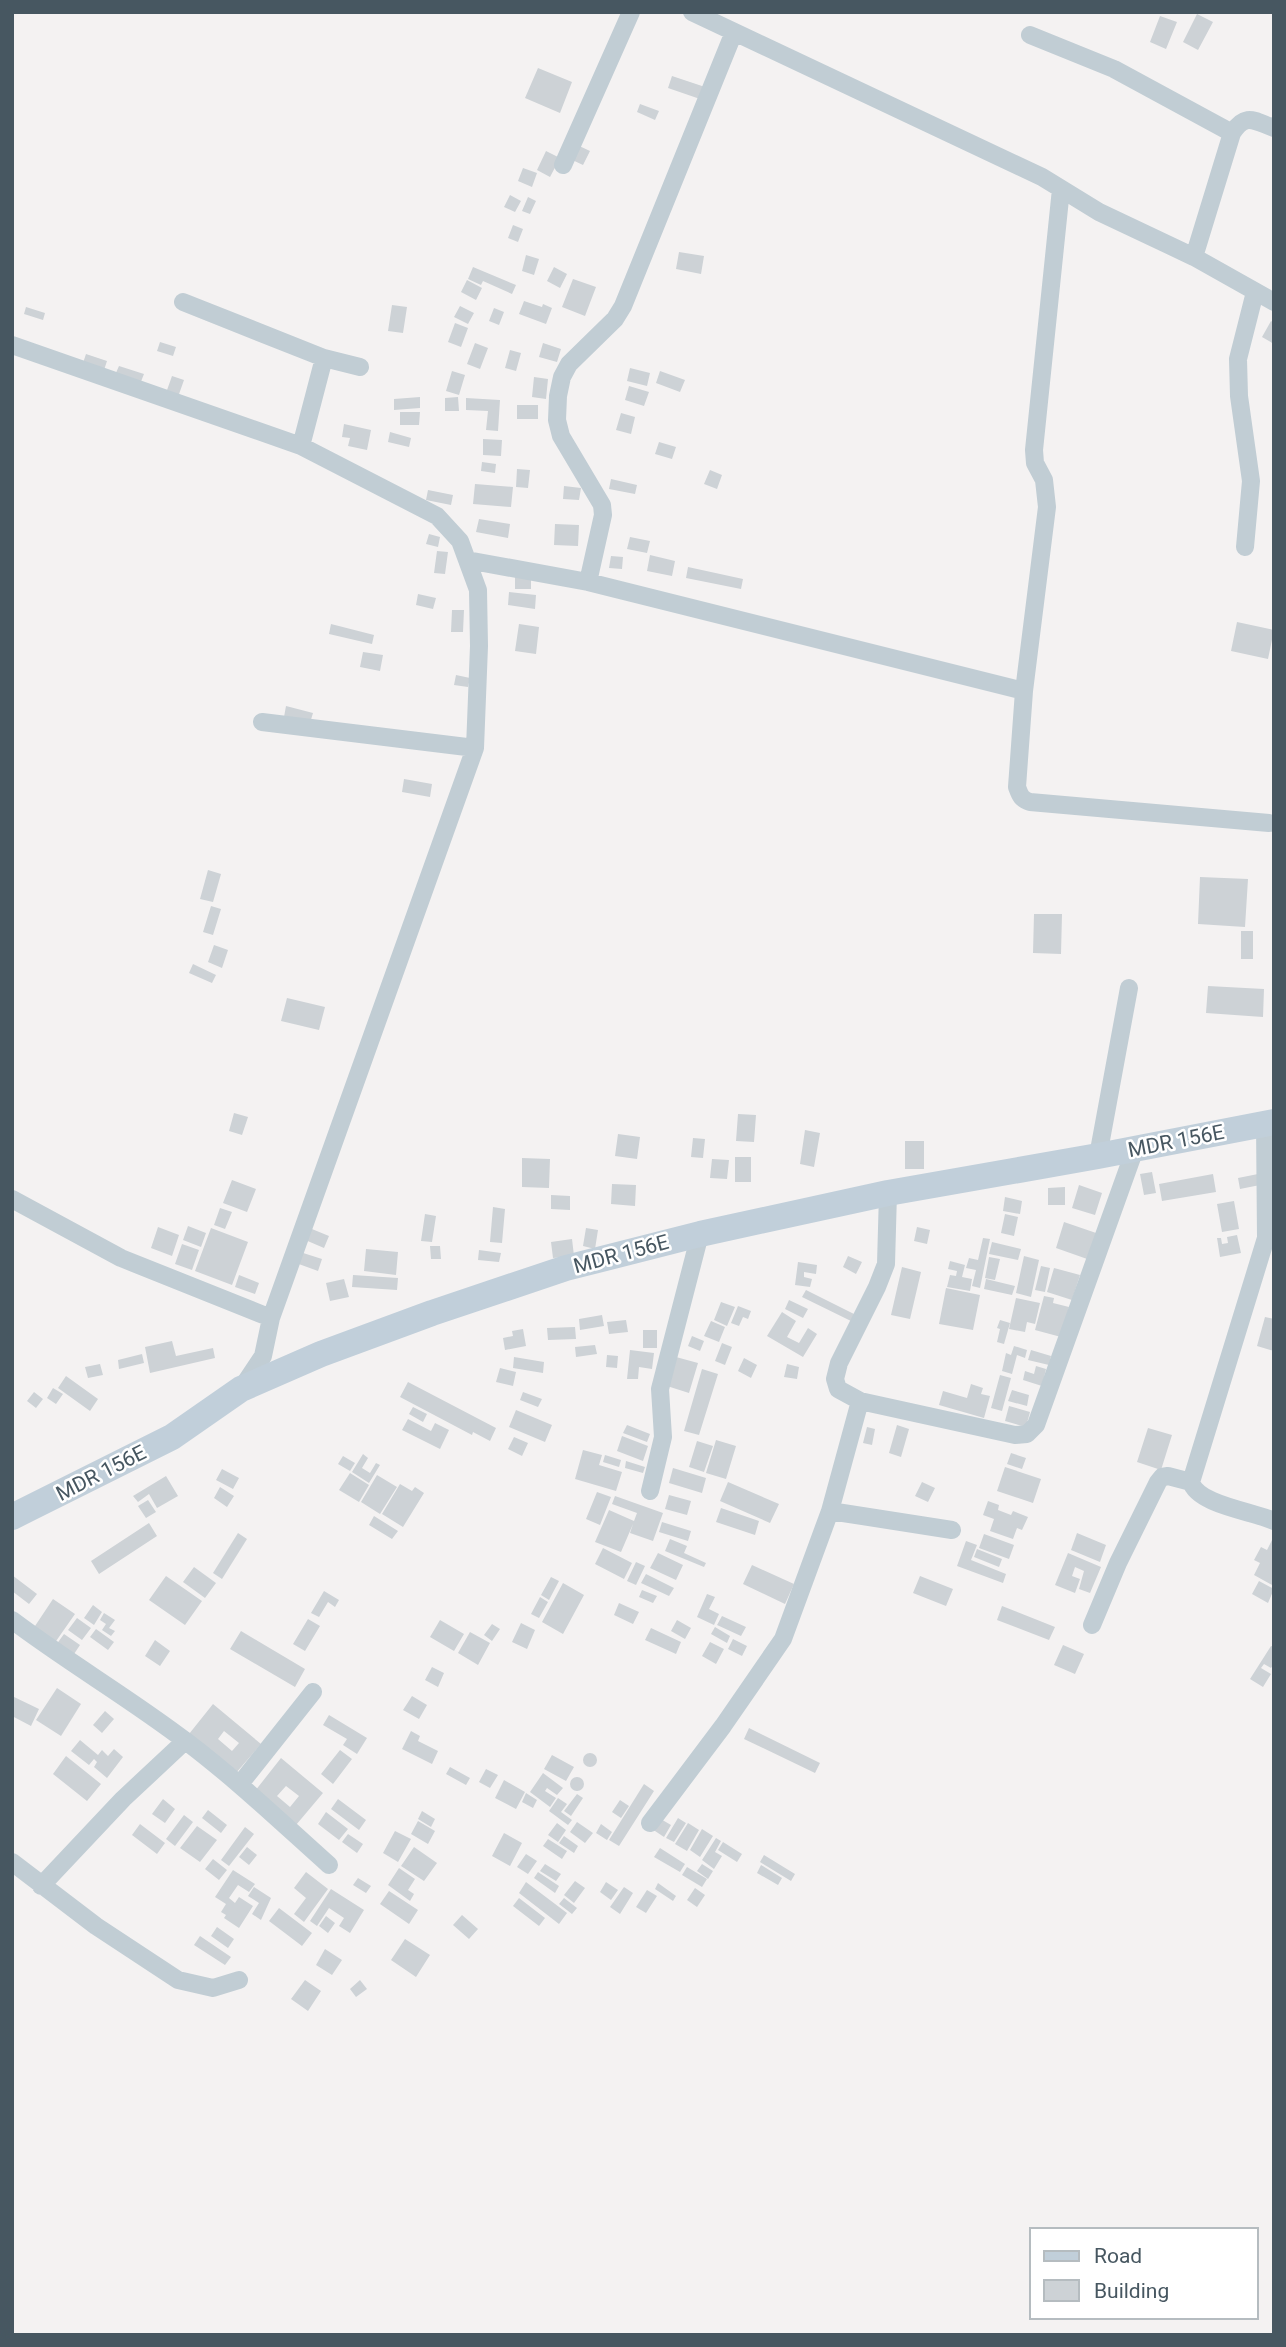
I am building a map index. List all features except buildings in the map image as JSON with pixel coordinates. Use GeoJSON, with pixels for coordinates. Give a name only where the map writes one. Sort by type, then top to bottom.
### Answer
{"type":"FeatureCollection","features":[{"type":"Feature","properties":{"kind":"main road","name":"MDR 156E"},"geometry":{"type":"LineString","coordinates":[[12,1517],[172,1437],[241,1389],[321,1354],[566,1268],[700,1234],[887,1193],[1269,1123]]}},
{"type":"Feature","properties":{"kind":"street"},"geometry":{"type":"LineString","coordinates":[[563,165],[631,12]]}},
{"type":"Feature","properties":{"kind":"street"},"geometry":{"type":"LineString","coordinates":[[694,13],[1042,177],[1099,212],[1194,257],[1274,302]]}},
{"type":"Feature","properties":{"kind":"street"},"geometry":{"type":"LineString","coordinates":[[588,582],[603,515],[597,494],[561,436],[557,420],[562,377],[569,364],[615,319],[622,306],[734,32]]}},
{"type":"Feature","properties":{"kind":"street"},"geometry":{"type":"LineString","coordinates":[[1030,35],[1114,69],[1233,133]]}},
{"type":"Feature","properties":{"kind":"street"},"geometry":{"type":"LineString","coordinates":[[1194,257],[1233,133],[1239,122],[1251,120],[1274,128]]}},
{"type":"Feature","properties":{"kind":"street"},"geometry":{"type":"LineString","coordinates":[[1061,189],[1034,450],[1035,463],[1044,480],[1047,507],[1024,691],[1017,787],[1023,800],[1269,823]]}},
{"type":"Feature","properties":{"kind":"street"},"geometry":{"type":"LineString","coordinates":[[1245,547],[1251,481],[1239,396],[1238,359],[1255,292]]}},
{"type":"Feature","properties":{"kind":"street"},"geometry":{"type":"LineString","coordinates":[[183,302],[324,358],[360,367]]}},
{"type":"Feature","properties":{"kind":"street"},"geometry":{"type":"LineString","coordinates":[[12,345],[300,446],[437,516],[460,541],[478,590],[475,748],[271,1318],[263,1356],[241,1389]]}},
{"type":"Feature","properties":{"kind":"street"},"geometry":{"type":"LineString","coordinates":[[300,446],[324,358]]}},
{"type":"Feature","properties":{"kind":"street"},"geometry":{"type":"LineString","coordinates":[[467,560],[588,582],[1024,691]]}},
{"type":"Feature","properties":{"kind":"street"},"geometry":{"type":"LineString","coordinates":[[262,722],[475,748]]}},
{"type":"Feature","properties":{"kind":"street"},"geometry":{"type":"LineString","coordinates":[[1098,1156],[1129,988]]}},
{"type":"Feature","properties":{"kind":"street"},"geometry":{"type":"LineString","coordinates":[[1191,1482],[1266,1238],[1269,1123]]}},
{"type":"Feature","properties":{"kind":"street"},"geometry":{"type":"LineString","coordinates":[[887,1193],[886,1264],[839,1363],[835,1379],[838,1389],[860,1401],[1016,1435],[1027,1434],[1037,1425],[1135,1149]]}},
{"type":"Feature","properties":{"kind":"street"},"geometry":{"type":"LineString","coordinates":[[12,1199],[121,1258],[271,1318]]}},
{"type":"Feature","properties":{"kind":"street"},"geometry":{"type":"LineString","coordinates":[[650,1491],[663,1437],[660,1389],[700,1234]]}},
{"type":"Feature","properties":{"kind":"street"},"geometry":{"type":"LineString","coordinates":[[650,1823],[723,1726],[783,1639],[830,1511],[860,1401]]}},
{"type":"Feature","properties":{"kind":"street"},"geometry":{"type":"LineString","coordinates":[[1091,1625],[1118,1563],[1162,1477],[1191,1482],[1197,1492],[1208,1499],[1274,1521]]}},
{"type":"Feature","properties":{"kind":"street"},"geometry":{"type":"LineString","coordinates":[[830,1511],[952,1530]]}},
{"type":"Feature","properties":{"kind":"street"},"geometry":{"type":"LineString","coordinates":[[12,1620],[51,1650],[186,1741],[240,1784],[329,1865]]}},
{"type":"Feature","properties":{"kind":"street"},"geometry":{"type":"LineString","coordinates":[[240,1784],[313,1692]]}},
{"type":"Feature","properties":{"kind":"street"},"geometry":{"type":"LineString","coordinates":[[41,1886],[123,1799],[186,1741]]}},
{"type":"Feature","properties":{"kind":"street"},"geometry":{"type":"LineString","coordinates":[[12,1862],[96,1926],[178,1980],[213,1988],[240,1980]]}}]}
